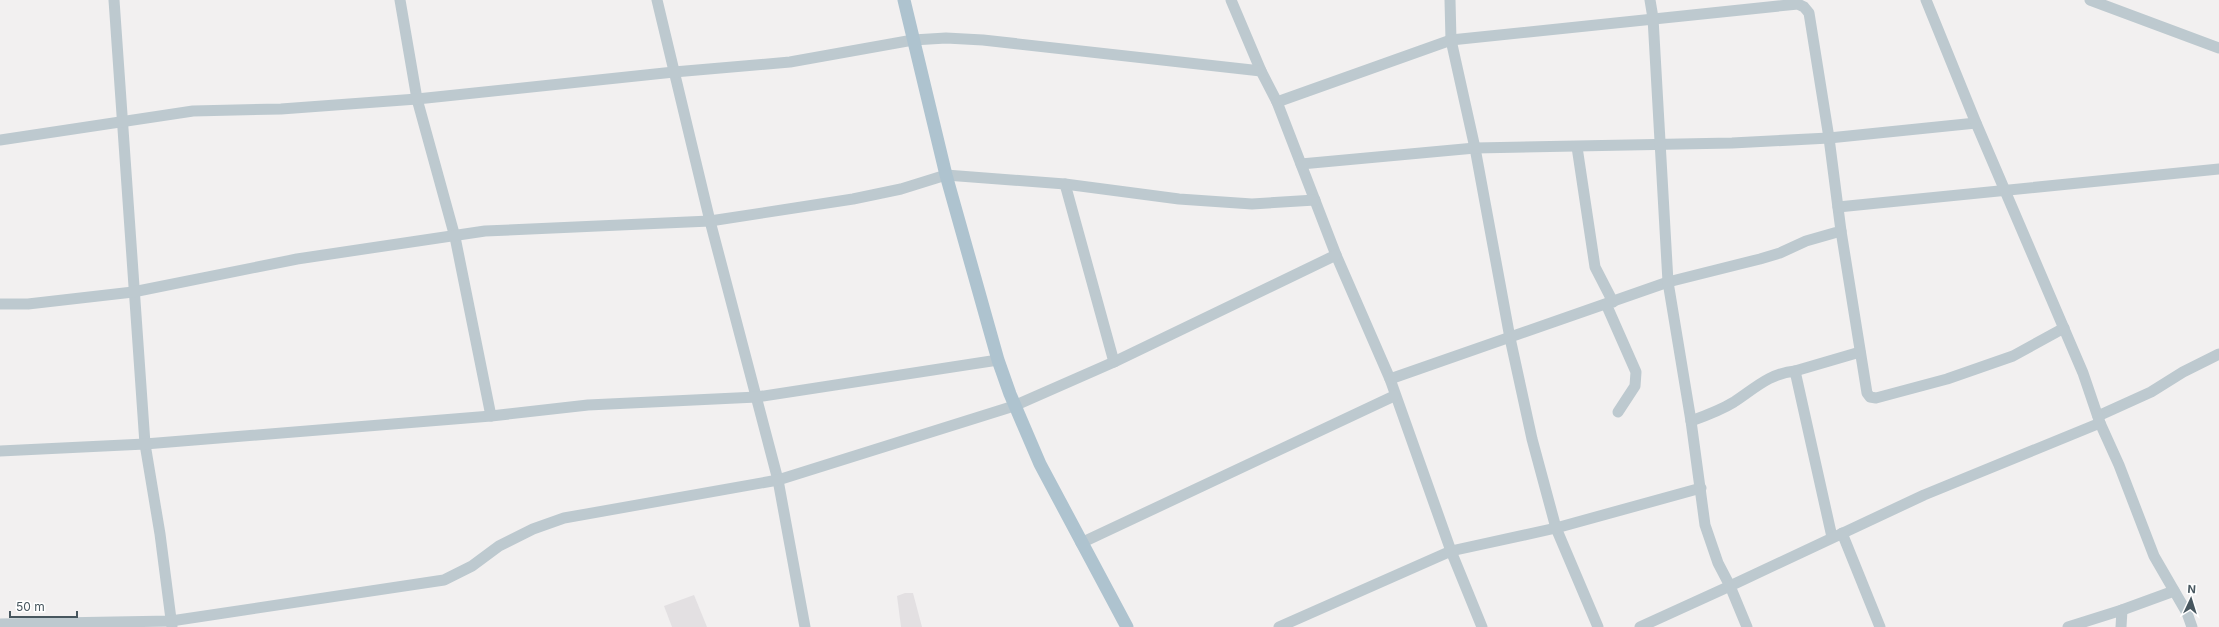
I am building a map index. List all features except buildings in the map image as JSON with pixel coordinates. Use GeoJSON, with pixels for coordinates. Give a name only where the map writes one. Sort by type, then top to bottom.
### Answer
{"type":"FeatureCollection","features":[{"type":"Feature","properties":{"kind":"main road"},"geometry":{"type":"LineString","coordinates":[[904,0],[946,175],[998,360],[1014,406],[1040,464],[1127,627]]}},
{"type":"Feature","properties":{"kind":"street"},"geometry":{"type":"LineString","coordinates":[[114,0],[133,292],[145,444],[160,534],[172,624]]}},
{"type":"Feature","properties":{"kind":"street"},"geometry":{"type":"LineString","coordinates":[[400,0],[416,100],[455,237],[491,416]]}},
{"type":"Feature","properties":{"kind":"street"},"geometry":{"type":"LineString","coordinates":[[657,0],[710,221],[778,480],[805,627]]}},
{"type":"Feature","properties":{"kind":"street"},"geometry":{"type":"LineString","coordinates":[[1231,0],[1260,71],[1277,102],[1336,255],[1390,379],[1394,396],[1482,627]]}},
{"type":"Feature","properties":{"kind":"street"},"geometry":{"type":"LineString","coordinates":[[1450,0],[1451,40],[1475,148],[1510,338],[1532,440],[1556,528],[1598,627]]}},
{"type":"Feature","properties":{"kind":"street"},"geometry":{"type":"LineString","coordinates":[[1650,0],[1653,18],[1668,282],[1691,422],[1705,525],[1710,544],[1747,627]]}},
{"type":"Feature","properties":{"kind":"street"},"geometry":{"type":"LineString","coordinates":[[1926,0],[1976,123],[2084,374],[2099,420],[2119,465],[2154,556],[2187,613],[2192,627]]}},
{"type":"Feature","properties":{"kind":"street"},"geometry":{"type":"LineString","coordinates":[[2090,0],[2219,48]]}},
{"type":"Feature","properties":{"kind":"street"},"geometry":{"type":"LineString","coordinates":[[1277,102],[1451,40],[1798,4],[1804,7],[1808,13],[1829,138],[1841,231],[1860,352],[1867,393],[1870,397],[1876,398],[1946,379],[2013,356],[2064,328]]}},
{"type":"Feature","properties":{"kind":"street"},"geometry":{"type":"LineString","coordinates":[[0,140],[193,111],[281,108],[416,100],[674,72],[790,62],[913,40],[946,38],[983,40],[1260,71]]}},
{"type":"Feature","properties":{"kind":"street"},"geometry":{"type":"LineString","coordinates":[[1301,164],[1475,148],[1660,146],[1829,138],[1976,123]]}},
{"type":"Feature","properties":{"kind":"street"},"geometry":{"type":"LineString","coordinates":[[1577,147],[1595,267],[1636,372],[1635,386],[1618,412]]}},
{"type":"Feature","properties":{"kind":"street"},"geometry":{"type":"LineString","coordinates":[[1838,207],[2219,169]]}},
{"type":"Feature","properties":{"kind":"street"},"geometry":{"type":"LineString","coordinates":[[0,304],[28,304],[133,292],[297,259],[500,230],[710,221],[853,200],[901,189],[946,175],[1065,184],[1179,199],[1252,204],[1315,200]]}},
{"type":"Feature","properties":{"kind":"street"},"geometry":{"type":"LineString","coordinates":[[1065,184],[1114,362]]}},
{"type":"Feature","properties":{"kind":"street"},"geometry":{"type":"LineString","coordinates":[[1390,379],[1668,282],[1760,260],[1806,241],[1841,231]]}},
{"type":"Feature","properties":{"kind":"street"},"geometry":{"type":"LineString","coordinates":[[0,624],[172,624],[444,580],[472,566],[498,546],[533,529],[564,518],[778,480],[1014,406],[1114,362],[1336,255]]}},
{"type":"Feature","properties":{"kind":"street"},"geometry":{"type":"LineString","coordinates":[[1691,422],[1733,402],[1767,379],[1860,352]]}},
{"type":"Feature","properties":{"kind":"street"},"geometry":{"type":"LineString","coordinates":[[1640,627],[1924,495],[2099,420],[2151,392],[2182,372],[2219,354]]}},
{"type":"Feature","properties":{"kind":"street"},"geometry":{"type":"LineString","coordinates":[[0,451],[145,444],[491,416],[588,404],[757,397],[998,360]]}},
{"type":"Feature","properties":{"kind":"street"},"geometry":{"type":"LineString","coordinates":[[1795,371],[1837,535],[1880,627]]}},
{"type":"Feature","properties":{"kind":"street"},"geometry":{"type":"LineString","coordinates":[[1081,543],[1394,396]]}},
{"type":"Feature","properties":{"kind":"street"},"geometry":{"type":"LineString","coordinates":[[1279,627],[1452,551],[1556,528],[1701,488]]}},
{"type":"Feature","properties":{"kind":"street"},"geometry":{"type":"LineString","coordinates":[[2068,627],[2122,610],[2174,591]]}},
{"type":"Feature","properties":{"kind":"street"},"geometry":{"type":"LineString","coordinates":[[2121,627],[2122,610]]}},
{"type":"Feature","properties":{"kind":"shaded area"},"geometry":{"type":"Polygon","coordinates":[[[905,593],[913,593],[922,627],[901,627],[897,596],[905,593]]]}},
{"type":"Feature","properties":{"kind":"shaded area"},"geometry":{"type":"Polygon","coordinates":[[[694,595],[707,627],[672,627],[664,606],[694,595]]]}}]}
